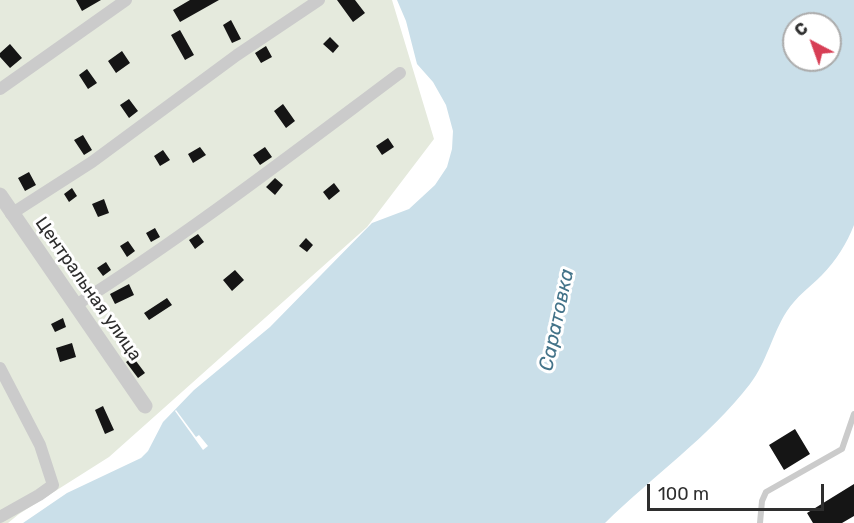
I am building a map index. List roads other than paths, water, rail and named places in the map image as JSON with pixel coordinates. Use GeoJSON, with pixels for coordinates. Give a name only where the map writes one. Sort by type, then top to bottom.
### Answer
{"type":"FeatureCollection","features":[{"type":"Feature","properties":{"kind":"street"},"geometry":{"type":"LineString","coordinates":[[0,89],[126,0]]}},
{"type":"Feature","properties":{"kind":"street"},"geometry":{"type":"LineString","coordinates":[[4,206],[92,162],[237,55],[319,0]]}},
{"type":"Feature","properties":{"kind":"street"},"geometry":{"type":"LineString","coordinates":[[76,305],[129,272],[218,209],[399,73]]}},
{"type":"Feature","properties":{"kind":"street","name":"Центральная улица"},"geometry":{"type":"LineString","coordinates":[[4,206],[76,305],[145,406]]}},
{"type":"Feature","properties":{"kind":"street"},"geometry":{"type":"LineString","coordinates":[[0,368],[40,445],[53,485],[0,517]]}},
{"type":"Feature","properties":{"kind":"lane"},"geometry":{"type":"LineString","coordinates":[[760,523],[762,501],[766,492],[842,449],[854,414]]}},
{"type":"Feature","properties":{"kind":"water","name":"Саратовка"},"geometry":{"type":"Polygon","coordinates":[[[397,0],[854,0],[854,225],[832,264],[787,311],[761,367],[750,384],[699,439],[605,523],[23,523],[67,493],[141,458],[148,451],[163,422],[194,390],[270,327],[372,223],[409,209],[435,185],[447,167],[452,149],[453,131],[446,105],[433,82],[417,64],[406,21],[397,0]]]}}]}
